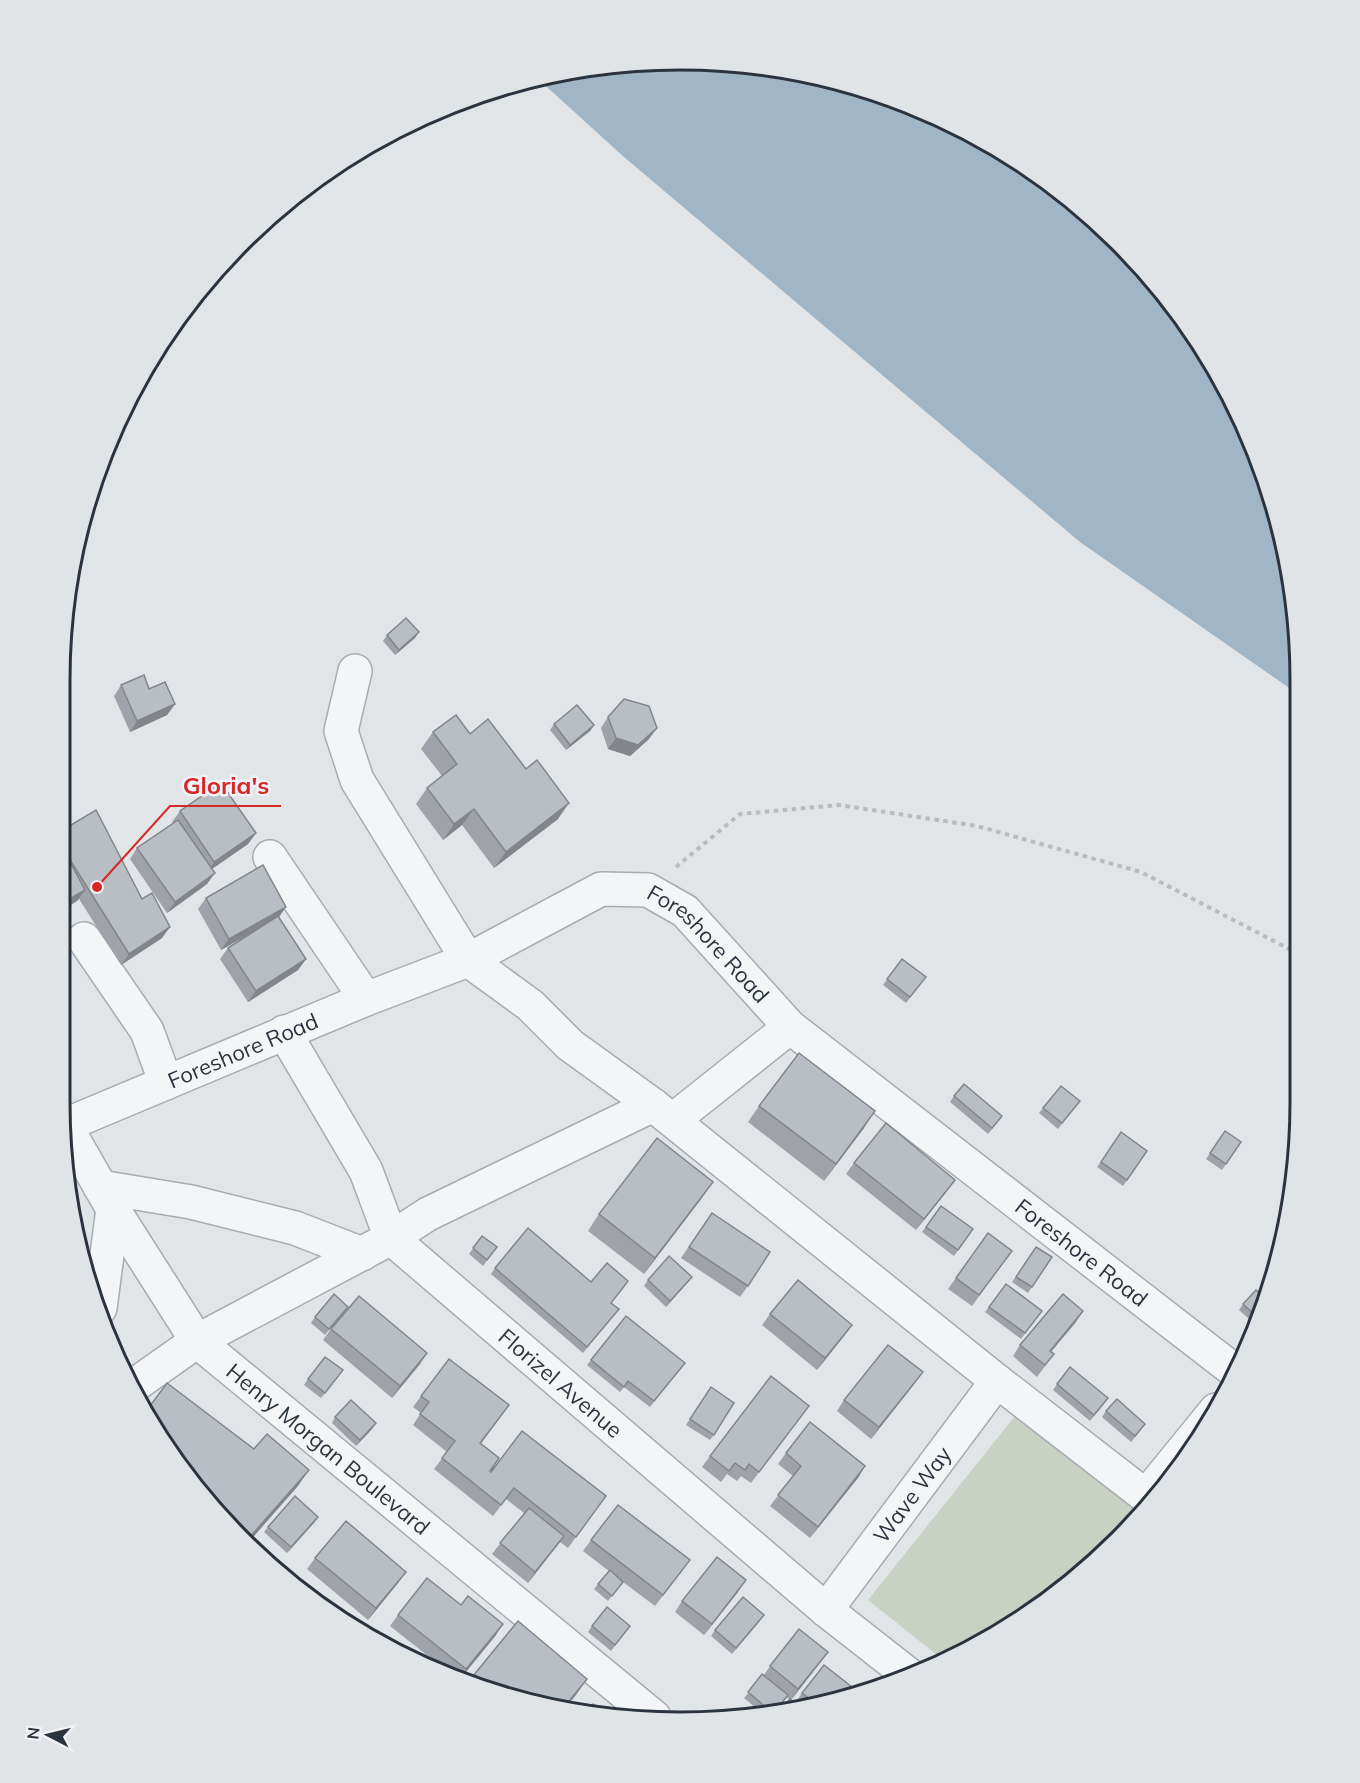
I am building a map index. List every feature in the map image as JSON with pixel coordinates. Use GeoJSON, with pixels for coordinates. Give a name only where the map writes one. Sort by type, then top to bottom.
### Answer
{"type":"FeatureCollection","features":[{"type":"Feature","properties":{"kind":"street"},"geometry":{"type":"LineString","coordinates":[[355,672],[342,730],[357,780],[468,960],[530,1005],[570,1045],[663,1112],[997,1381],[1146,1496]]}},
{"type":"Feature","properties":{"kind":"street"},"geometry":{"type":"LineString","coordinates":[[270,856],[366,999]]}},
{"type":"Feature","properties":{"kind":"street","name":"Foreshore Road"},"geometry":{"type":"LineString","coordinates":[[71,1122],[284,1032],[468,960],[601,889],[648,890],[685,911],[790,1027],[1230,1367]]}},
{"type":"Feature","properties":{"kind":"street"},"geometry":{"type":"LineString","coordinates":[[84,939],[147,1031],[166,1083]]}},
{"type":"Feature","properties":{"kind":"street"},"geometry":{"type":"LineString","coordinates":[[138,1383],[197,1341],[362,1254],[428,1214],[663,1112],[790,1027]]}},
{"type":"Feature","properties":{"kind":"street","name":"Florizel Avenue"},"geometry":{"type":"LineString","coordinates":[[284,1032],[366,1171],[391,1238],[826,1610],[902,1670]]}},
{"type":"Feature","properties":{"kind":"street","name":"Henry Morgan Boulevard"},"geometry":{"type":"LineString","coordinates":[[72,1138],[197,1341],[647,1711]]}},
{"type":"Feature","properties":{"kind":"street"},"geometry":{"type":"LineString","coordinates":[[101,1293],[107,1198],[191,1202],[295,1228],[362,1254]]}},
{"type":"Feature","properties":{"kind":"street","name":"Wave Way"},"geometry":{"type":"LineString","coordinates":[[826,1610],[997,1381]]}},
{"type":"Feature","properties":{"kind":"path"},"geometry":{"type":"LineString","coordinates":[[648,890],[740,814],[839,805],[977,826],[1141,872],[1290,949]]}},
{"type":"Feature","properties":{"kind":"green space"},"geometry":{"type":"Polygon","coordinates":[[[1019,1411],[1137,1506],[1111,1534],[1051,1587],[985,1631],[937,1655],[868,1600],[1019,1411]]]}},
{"type":"Feature","properties":{"kind":"water"},"geometry":{"type":"Polygon","coordinates":[[[680,70],[760,76],[799,82],[876,103],[950,133],[1019,173],[1051,196],[1111,249],[1164,309],[1187,341],[1227,410],[1257,484],[1278,561],[1288,640],[1290,689],[1080,542],[624,157],[545,86],[600,76],[680,70]]]}},
{"type":"Feature","properties":{"kind":"building"},"geometry":{"type":"Polygon","coordinates":[[[406,618],[419,632],[399,650],[387,635],[406,618]]]}},
{"type":"Feature","properties":{"kind":"building"},"geometry":{"type":"Polygon","coordinates":[[[144,675],[149,689],[165,682],[175,704],[137,721],[121,685],[144,675]]]}},
{"type":"Feature","properties":{"kind":"building"},"geometry":{"type":"Polygon","coordinates":[[[624,699],[649,706],[657,728],[638,745],[616,738],[608,717],[624,699]]]}},
{"type":"Feature","properties":{"kind":"building"},"geometry":{"type":"Polygon","coordinates":[[[577,705],[594,725],[570,745],[554,724],[577,705]]]}},
{"type":"Feature","properties":{"kind":"building"},"geometry":{"type":"Polygon","coordinates":[[[456,715],[470,734],[488,719],[526,769],[537,760],[569,803],[506,852],[474,809],[454,824],[427,788],[457,764],[433,732],[456,715]]]}},
{"type":"Feature","properties":{"kind":"building"},"geometry":{"type":"Polygon","coordinates":[[[221,783],[256,833],[214,862],[180,811],[221,783]]]}},
{"type":"Feature","properties":{"kind":"building"},"geometry":{"type":"Polygon","coordinates":[[[96,810],[142,899],[152,893],[170,927],[129,954],[70,860],[70,826],[96,810]]]}},
{"type":"Feature","properties":{"kind":"building"},"geometry":{"type":"Polygon","coordinates":[[[178,820],[215,873],[175,902],[137,848],[178,820]]]}},
{"type":"Feature","properties":{"kind":"building"},"geometry":{"type":"Polygon","coordinates":[[[70,862],[85,890],[70,899],[70,862]]]}},
{"type":"Feature","properties":{"kind":"building"},"geometry":{"type":"Polygon","coordinates":[[[263,865],[286,907],[229,939],[206,898],[263,865]]]}},
{"type":"Feature","properties":{"kind":"building"},"geometry":{"type":"Polygon","coordinates":[[[278,916],[306,959],[256,991],[228,948],[278,916]]]}},
{"type":"Feature","properties":{"kind":"building"},"geometry":{"type":"Polygon","coordinates":[[[902,959],[926,977],[910,997],[887,979],[902,959]]]}},
{"type":"Feature","properties":{"kind":"building"},"geometry":{"type":"Polygon","coordinates":[[[799,1053],[875,1111],[836,1164],[759,1106],[799,1053]]]}},
{"type":"Feature","properties":{"kind":"building"},"geometry":{"type":"Polygon","coordinates":[[[964,1084],[1002,1116],[992,1128],[954,1096],[964,1084]]]}},
{"type":"Feature","properties":{"kind":"building"},"geometry":{"type":"Polygon","coordinates":[[[1061,1086],[1080,1101],[1062,1123],[1043,1108],[1061,1086]]]}},
{"type":"Feature","properties":{"kind":"building"},"geometry":{"type":"Polygon","coordinates":[[[886,1123],[955,1180],[924,1219],[854,1163],[886,1123]]]}},
{"type":"Feature","properties":{"kind":"building"},"geometry":{"type":"Polygon","coordinates":[[[1225,1131],[1241,1142],[1226,1164],[1210,1153],[1225,1131]]]}},
{"type":"Feature","properties":{"kind":"building"},"geometry":{"type":"Polygon","coordinates":[[[1121,1132],[1147,1151],[1127,1180],[1101,1162],[1121,1132]]]}},
{"type":"Feature","properties":{"kind":"building"},"geometry":{"type":"Polygon","coordinates":[[[657,1138],[713,1182],[655,1258],[599,1214],[657,1138]]]}},
{"type":"Feature","properties":{"kind":"building"},"geometry":{"type":"Polygon","coordinates":[[[941,1206],[973,1229],[958,1250],[926,1227],[941,1206]]]}},
{"type":"Feature","properties":{"kind":"building"},"geometry":{"type":"Polygon","coordinates":[[[712,1213],[770,1252],[748,1286],[689,1247],[712,1213]]]}},
{"type":"Feature","properties":{"kind":"building"},"geometry":{"type":"Polygon","coordinates":[[[528,1228],[591,1282],[607,1263],[628,1281],[611,1303],[619,1309],[587,1347],[495,1268],[528,1228]]]}},
{"type":"Feature","properties":{"kind":"building"},"geometry":{"type":"Polygon","coordinates":[[[988,1233],[1012,1251],[979,1295],[956,1278],[988,1233]]]}},
{"type":"Feature","properties":{"kind":"building"},"geometry":{"type":"Polygon","coordinates":[[[482,1236],[497,1247],[487,1260],[473,1248],[482,1236]]]}},
{"type":"Feature","properties":{"kind":"building"},"geometry":{"type":"Polygon","coordinates":[[[1036,1247],[1052,1257],[1032,1287],[1016,1277],[1036,1247]]]}},
{"type":"Feature","properties":{"kind":"building"},"geometry":{"type":"Polygon","coordinates":[[[669,1256],[692,1277],[670,1301],[648,1280],[669,1256]]]}},
{"type":"Feature","properties":{"kind":"building"},"geometry":{"type":"Polygon","coordinates":[[[798,1280],[852,1325],[825,1358],[770,1314],[798,1280]]]}},
{"type":"Feature","properties":{"kind":"building"},"geometry":{"type":"Polygon","coordinates":[[[1006,1284],[1042,1311],[1025,1333],[989,1307],[1006,1284]]]}},
{"type":"Feature","properties":{"kind":"building"},"geometry":{"type":"Polygon","coordinates":[[[1256,1290],[1259,1293],[1252,1312],[1243,1304],[1256,1290]]]}},
{"type":"Feature","properties":{"kind":"building"},"geometry":{"type":"Polygon","coordinates":[[[334,1294],[348,1307],[329,1329],[315,1317],[334,1294]]]}},
{"type":"Feature","properties":{"kind":"building"},"geometry":{"type":"Polygon","coordinates":[[[1063,1294],[1083,1311],[1050,1351],[1054,1354],[1045,1365],[1020,1345],[1063,1294]]]}},
{"type":"Feature","properties":{"kind":"building"},"geometry":{"type":"Polygon","coordinates":[[[359,1296],[427,1353],[400,1386],[331,1329],[359,1296]]]}},
{"type":"Feature","properties":{"kind":"building"},"geometry":{"type":"Polygon","coordinates":[[[626,1316],[685,1363],[654,1401],[628,1381],[624,1387],[591,1360],[626,1316]]]}},
{"type":"Feature","properties":{"kind":"building"},"geometry":{"type":"Polygon","coordinates":[[[888,1345],[923,1372],[879,1427],[844,1400],[888,1345]]]}},
{"type":"Feature","properties":{"kind":"building"},"geometry":{"type":"Polygon","coordinates":[[[325,1357],[343,1370],[325,1393],[308,1379],[325,1357]]]}},
{"type":"Feature","properties":{"kind":"building"},"geometry":{"type":"Polygon","coordinates":[[[449,1359],[509,1405],[480,1443],[499,1458],[491,1472],[522,1431],[606,1496],[576,1537],[514,1488],[501,1505],[442,1458],[455,1441],[420,1414],[429,1402],[421,1396],[449,1359]]]}},
{"type":"Feature","properties":{"kind":"building"},"geometry":{"type":"Polygon","coordinates":[[[1070,1367],[1108,1398],[1094,1415],[1057,1384],[1070,1367]]]}},
{"type":"Feature","properties":{"kind":"building"},"geometry":{"type":"Polygon","coordinates":[[[771,1376],[809,1406],[759,1472],[749,1464],[745,1470],[735,1463],[729,1471],[710,1456],[771,1376]]]}},
{"type":"Feature","properties":{"kind":"building"},"geometry":{"type":"Polygon","coordinates":[[[167,1383],[254,1449],[267,1434],[309,1470],[251,1536],[196,1474],[151,1405],[167,1383]]]}},
{"type":"Feature","properties":{"kind":"building"},"geometry":{"type":"Polygon","coordinates":[[[711,1387],[734,1403],[714,1435],[690,1419],[711,1387]]]}},
{"type":"Feature","properties":{"kind":"building"},"geometry":{"type":"Polygon","coordinates":[[[1117,1399],[1145,1424],[1135,1436],[1106,1411],[1117,1399]]]}},
{"type":"Feature","properties":{"kind":"building"},"geometry":{"type":"Polygon","coordinates":[[[351,1400],[376,1423],[360,1440],[335,1417],[351,1400]]]}},
{"type":"Feature","properties":{"kind":"building"},"geometry":{"type":"Polygon","coordinates":[[[810,1422],[865,1466],[818,1527],[778,1495],[801,1466],[786,1453],[810,1422]]]}},
{"type":"Feature","properties":{"kind":"building"},"geometry":{"type":"Polygon","coordinates":[[[295,1496],[318,1517],[291,1547],[268,1527],[295,1496]]]}},
{"type":"Feature","properties":{"kind":"building"},"geometry":{"type":"Polygon","coordinates":[[[618,1505],[690,1560],[663,1595],[591,1540],[618,1505]]]}},
{"type":"Feature","properties":{"kind":"building"},"geometry":{"type":"Polygon","coordinates":[[[529,1508],[564,1536],[535,1572],[500,1543],[529,1508]]]}},
{"type":"Feature","properties":{"kind":"building"},"geometry":{"type":"Polygon","coordinates":[[[346,1521],[406,1572],[376,1608],[315,1558],[346,1521]]]}},
{"type":"Feature","properties":{"kind":"building"},"geometry":{"type":"Polygon","coordinates":[[[717,1557],[746,1580],[712,1624],[682,1601],[717,1557]]]}},
{"type":"Feature","properties":{"kind":"building"},"geometry":{"type":"Polygon","coordinates":[[[610,1570],[623,1582],[612,1596],[598,1584],[610,1570]]]}},
{"type":"Feature","properties":{"kind":"building"},"geometry":{"type":"Polygon","coordinates":[[[427,1578],[461,1605],[468,1596],[503,1624],[466,1669],[398,1615],[427,1578]]]}},
{"type":"Feature","properties":{"kind":"building"},"geometry":{"type":"Polygon","coordinates":[[[743,1597],[764,1615],[736,1648],[715,1630],[743,1597]]]}},
{"type":"Feature","properties":{"kind":"building"},"geometry":{"type":"Polygon","coordinates":[[[607,1607],[630,1626],[615,1645],[592,1626],[607,1607]]]}},
{"type":"Feature","properties":{"kind":"building"},"geometry":{"type":"Polygon","coordinates":[[[518,1621],[587,1679],[568,1702],[522,1692],[473,1676],[518,1621]]]}},
{"type":"Feature","properties":{"kind":"building"},"geometry":{"type":"Polygon","coordinates":[[[799,1629],[828,1652],[798,1689],[770,1666],[799,1629]]]}},
{"type":"Feature","properties":{"kind":"building"},"geometry":{"type":"Polygon","coordinates":[[[824,1665],[853,1687],[809,1699],[802,1693],[824,1665]]]}},
{"type":"Feature","properties":{"kind":"building"},"geometry":{"type":"Polygon","coordinates":[[[762,1674],[788,1695],[781,1704],[765,1706],[748,1692],[762,1674]]]}},
{"type":"Feature","properties":{"kind":"place","name":"Gloria's"},"geometry":{"type":"Point","coordinates":[97,887]}}]}
